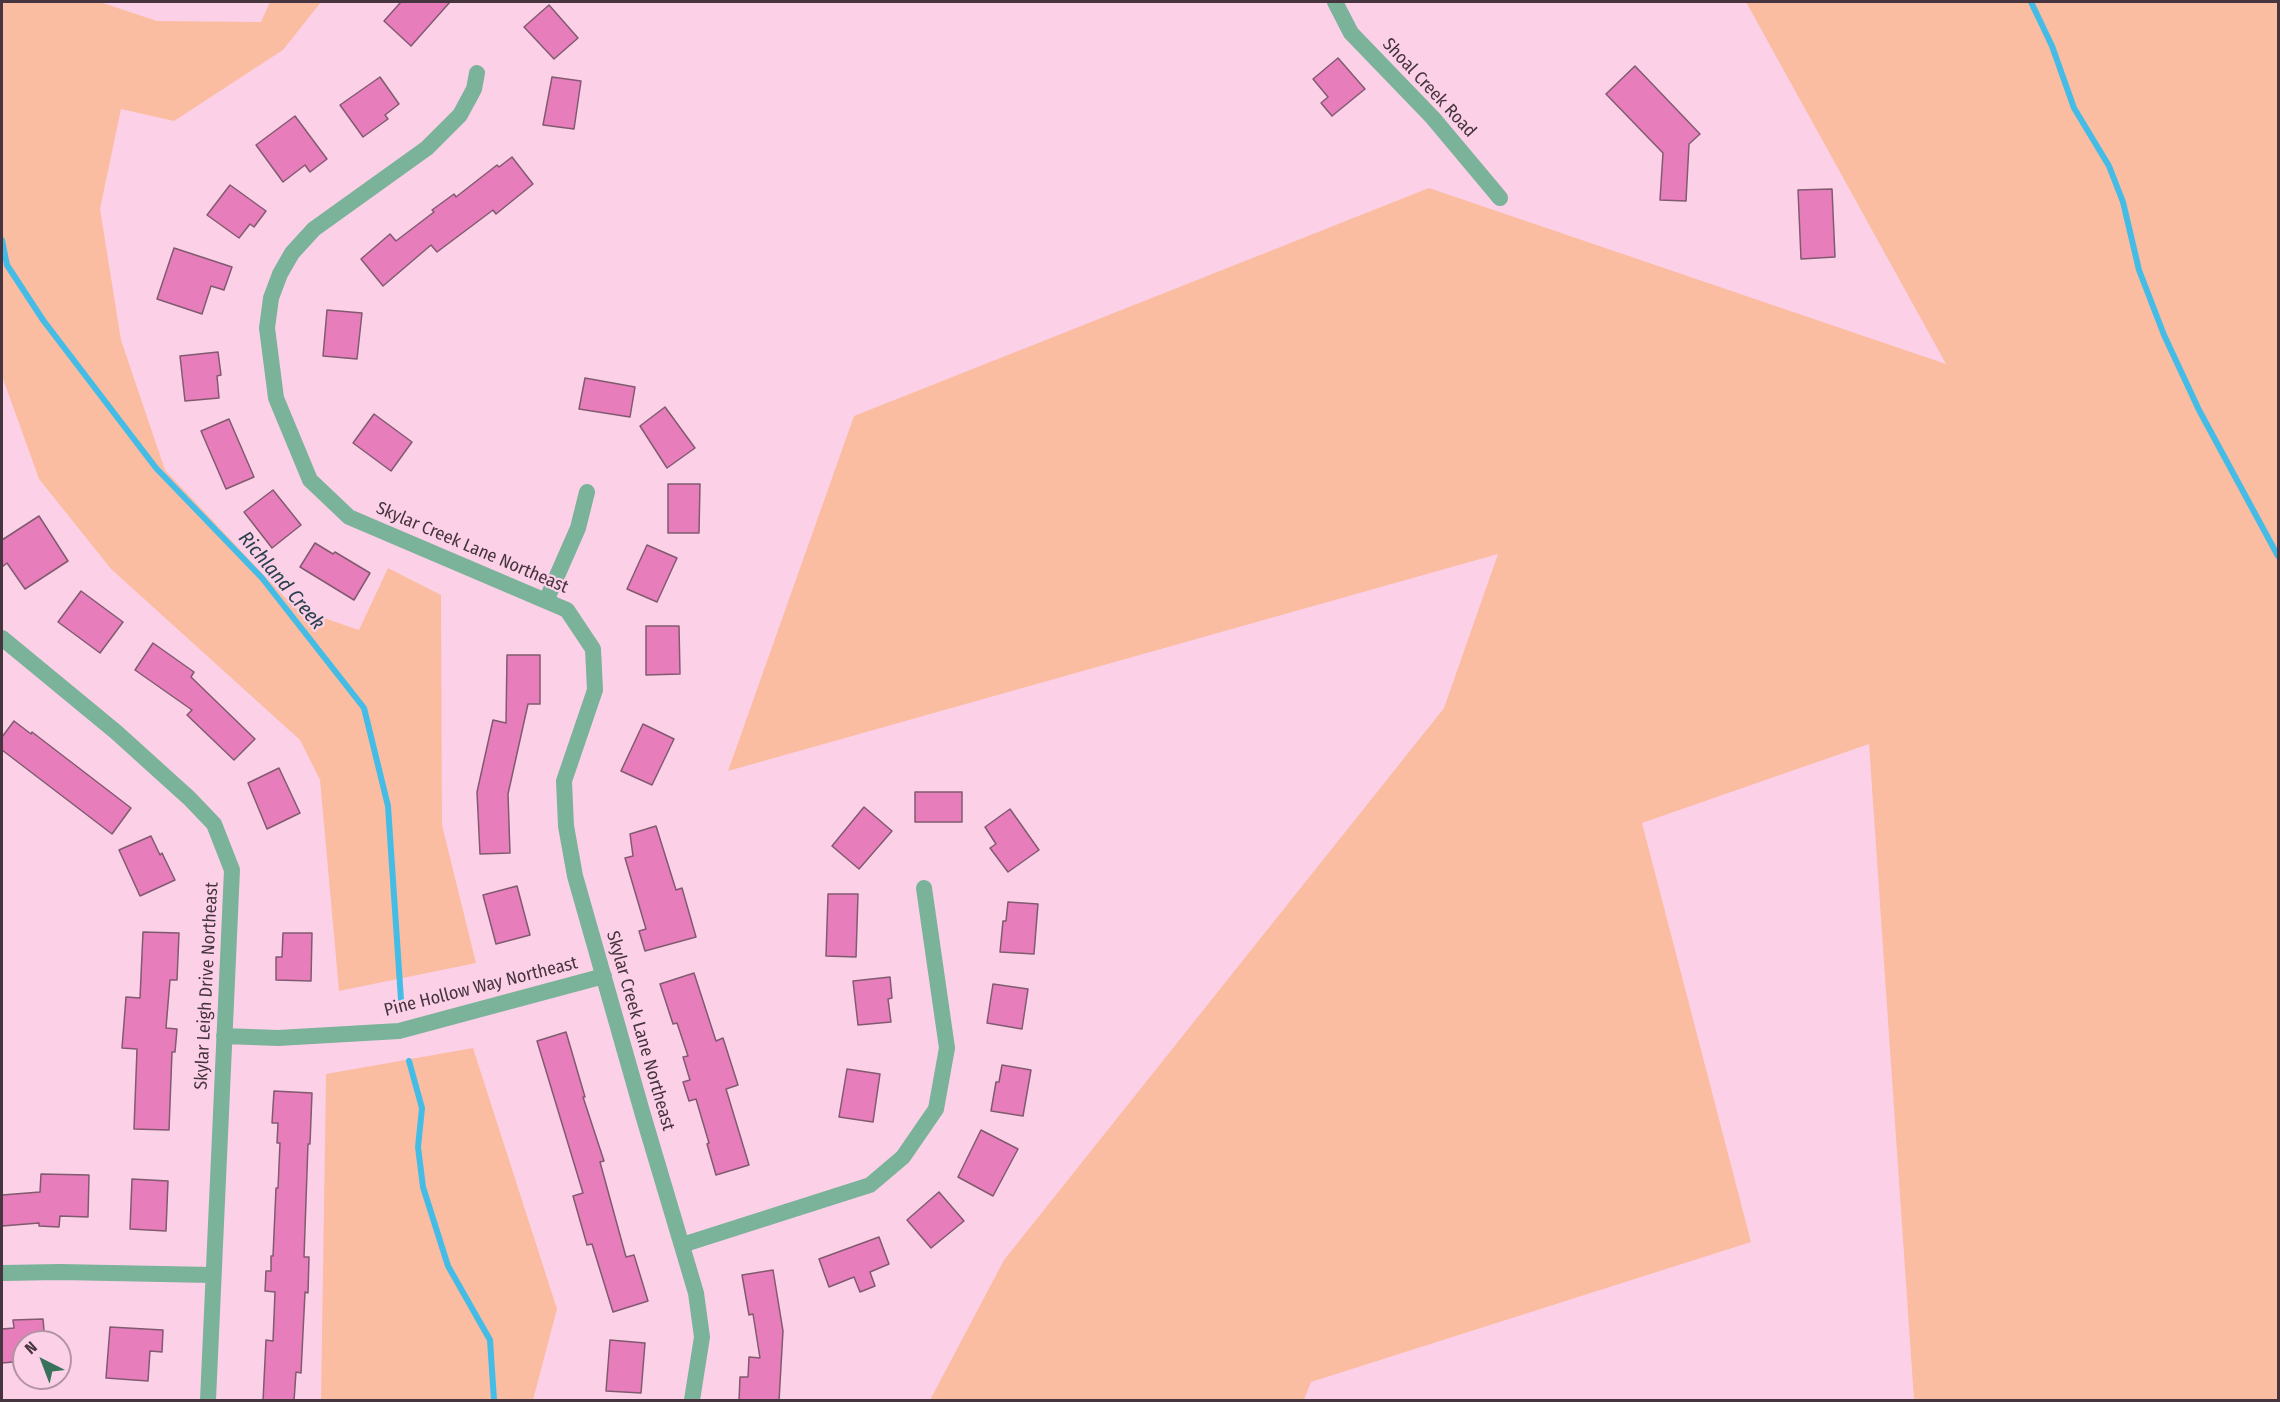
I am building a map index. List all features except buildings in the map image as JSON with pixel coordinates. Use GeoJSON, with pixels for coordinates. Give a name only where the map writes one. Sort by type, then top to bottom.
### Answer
{"type":"FeatureCollection","features":[{"type":"Feature","properties":{"kind":"street","name":"Shoal Creek Road"},"geometry":{"type":"LineString","coordinates":[[1335,2],[1352,33],[1433,118],[1500,198]]}},
{"type":"Feature","properties":{"kind":"street","name":"Skylar Creek Lane Northeast"},"geometry":{"type":"LineString","coordinates":[[477,73],[474,89],[460,115],[427,148],[314,230],[292,253],[280,274],[271,298],[267,328],[276,398],[310,480],[348,517],[567,610],[593,649],[595,690],[564,781],[566,826],[575,876],[696,1293],[702,1337],[692,1401]]}},
{"type":"Feature","properties":{"kind":"street"},"geometry":{"type":"LineString","coordinates":[[546,601],[578,528],[587,492]]}},
{"type":"Feature","properties":{"kind":"street","name":"Skylar Leigh Drive Northeast"},"geometry":{"type":"LineString","coordinates":[[2,638],[116,732],[189,798],[214,824],[232,870],[208,1401]]}},
{"type":"Feature","properties":{"kind":"street"},"geometry":{"type":"LineString","coordinates":[[682,1245],[870,1185],[903,1157],[936,1109],[947,1047],[924,888]]}},
{"type":"Feature","properties":{"kind":"street","name":"Pine Hollow Way Northeast"},"geometry":{"type":"LineString","coordinates":[[224,1036],[278,1038],[399,1031],[604,976]]}},
{"type":"Feature","properties":{"kind":"street"},"geometry":{"type":"LineString","coordinates":[[2,1273],[212,1275]]}},
{"type":"Feature","properties":{"kind":"shaded area"},"geometry":{"type":"Polygon","coordinates":[[[2,2],[100,2],[157,21],[261,22],[270,2],[321,2],[283,50],[174,121],[121,109],[100,209],[121,340],[165,470],[295,608],[359,630],[388,568],[441,595],[442,825],[476,963],[339,991],[320,780],[300,740],[111,569],[39,479],[2,376],[2,2]]]}},
{"type":"Feature","properties":{"kind":"shaded area"},"geometry":{"type":"Polygon","coordinates":[[[1746,2],[2278,2],[2278,1400],[1914,1400],[1869,744],[1642,823],[1751,1242],[1311,1382],[1304,1400],[930,1400],[1004,1260],[1444,708],[1498,554],[728,771],[854,416],[1429,188],[1946,364],[1746,2]]]}},
{"type":"Feature","properties":{"kind":"shaded area"},"geometry":{"type":"Polygon","coordinates":[[[473,1048],[557,1309],[533,1400],[321,1400],[326,1074],[473,1048]]]}},
{"type":"Feature","properties":{"kind":"waterway"},"geometry":{"type":"LineString","coordinates":[[2031,2],[2052,46],[2074,108],[2109,166],[2123,202],[2139,270],[2164,335],[2199,410],[2278,556]]}},
{"type":"Feature","properties":{"kind":"waterway","name":"Richland Creek"},"geometry":{"type":"LineString","coordinates":[[2,240],[7,265],[43,320],[156,468],[262,578],[364,708],[388,806],[401,1000]]}},
{"type":"Feature","properties":{"kind":"waterway","name":"Richland Creek"},"geometry":{"type":"LineString","coordinates":[[409,1061],[422,1108],[418,1147],[423,1187],[448,1266],[490,1340],[494,1400]]}}]}
